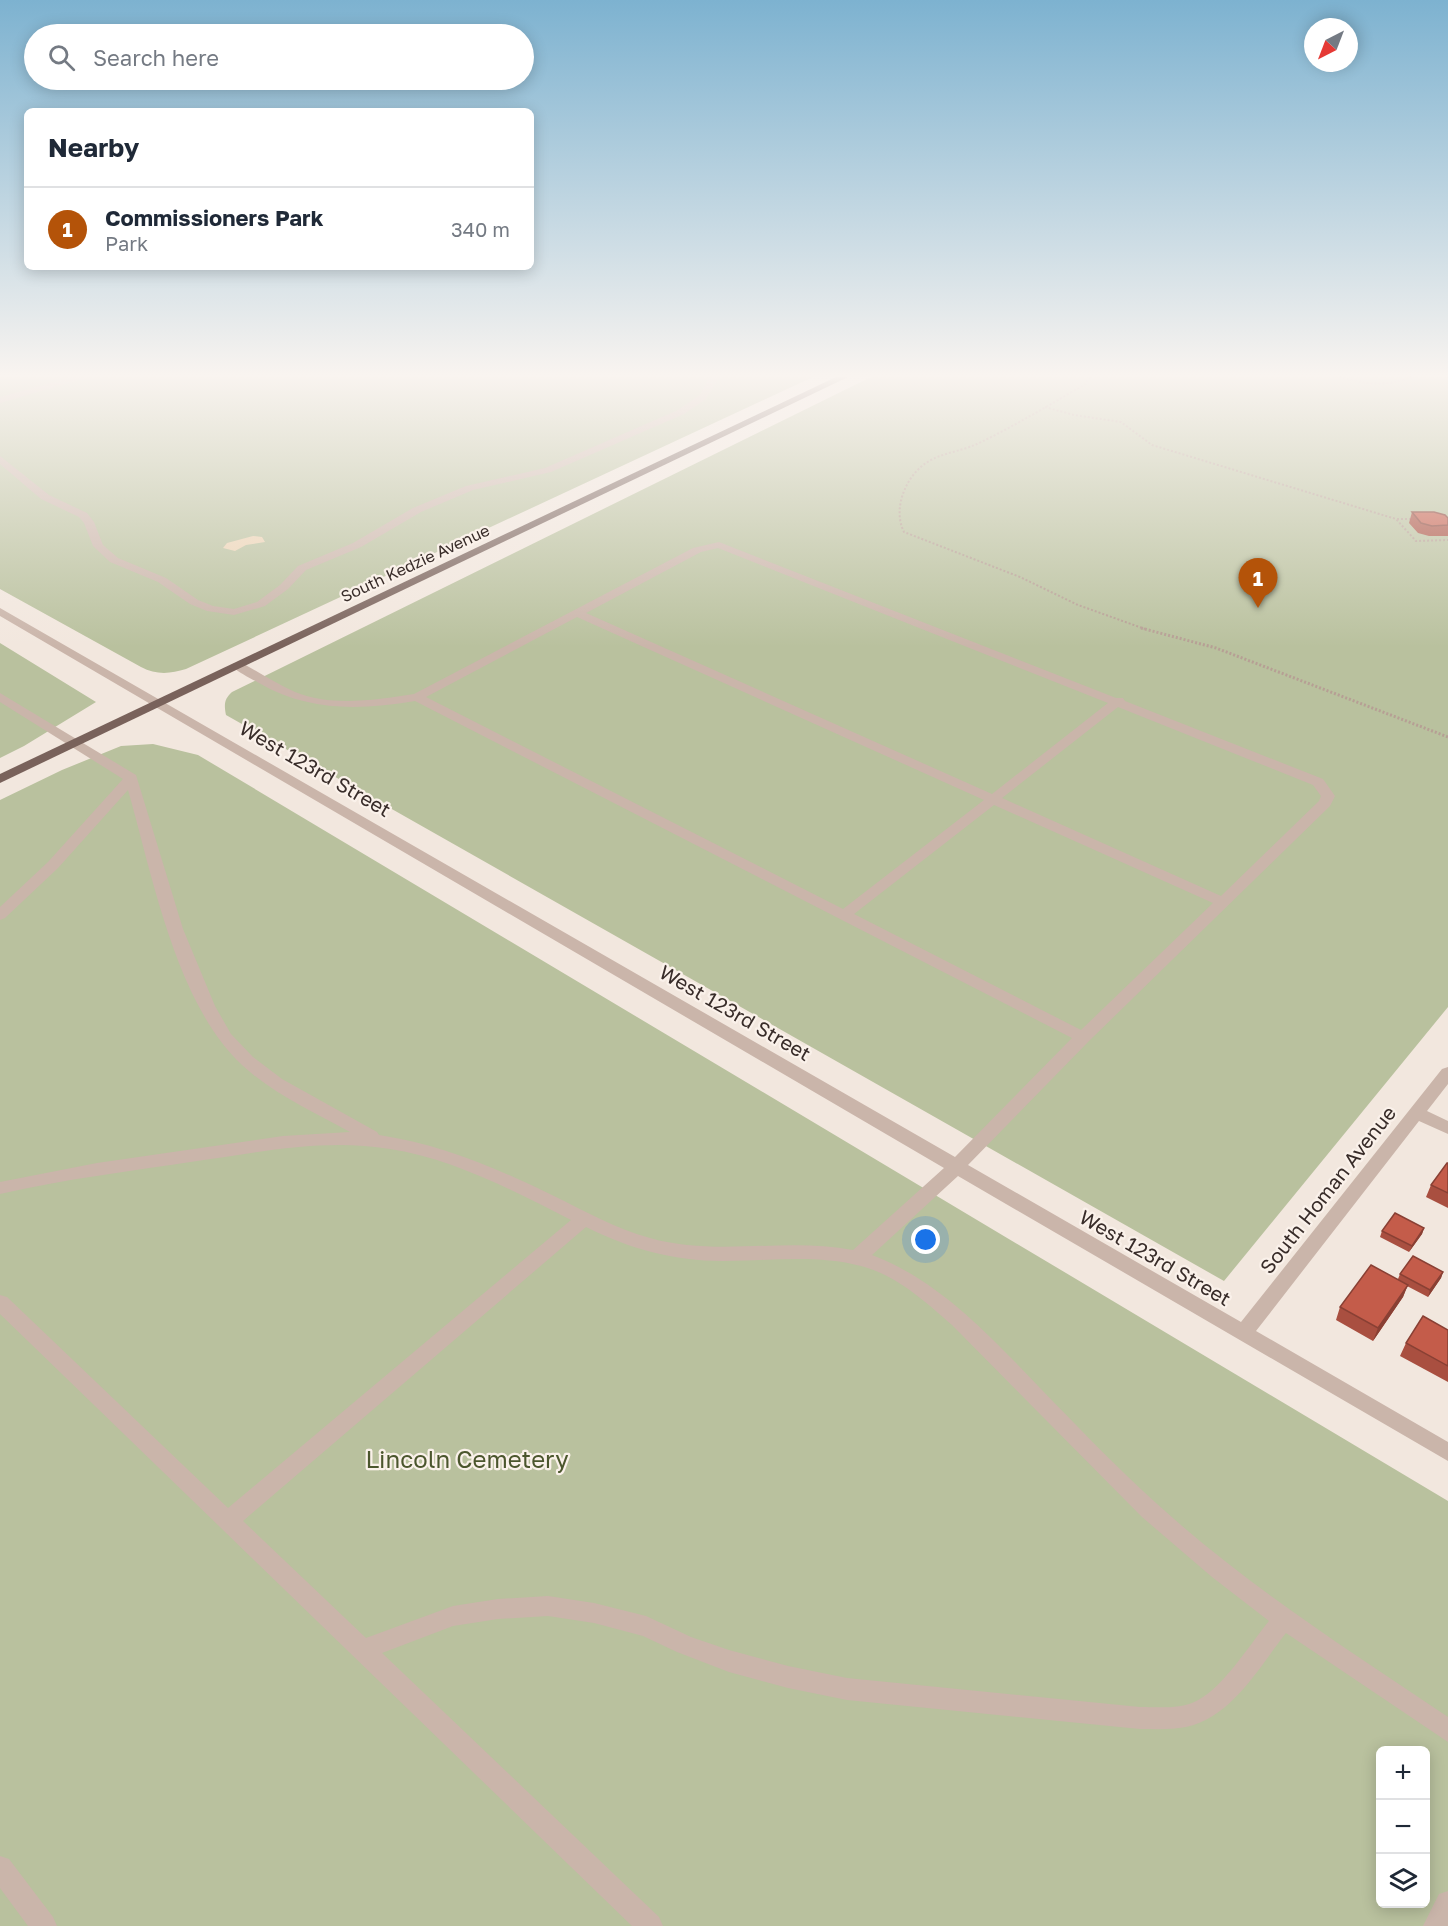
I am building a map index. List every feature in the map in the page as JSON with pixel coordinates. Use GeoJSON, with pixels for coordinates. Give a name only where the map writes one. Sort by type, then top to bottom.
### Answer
{"type":"FeatureCollection","features":[{"type":"Feature","properties":{"kind":"main road","name":"South Kedzie Avenue"},"geometry":{"type":"LineString","coordinates":[[0,779],[657,467]]}},
{"type":"Feature","properties":{"kind":"street"},"geometry":{"type":"LineString","coordinates":[[10,467],[45,496],[83,516],[89,522],[98,546],[114,560],[162,579],[194,602],[211,609],[234,612],[261,604],[284,587],[302,568],[357,545],[417,510],[470,488],[555,467]]}},
{"type":"Feature","properties":{"kind":"street"},"geometry":{"type":"LineString","coordinates":[[238,666],[292,695],[309,699],[385,703],[417,698],[697,550],[719,545],[1308,776],[1326,790],[1328,796],[1325,803],[1083,1037],[928,1195],[857,1257]]}},
{"type":"Feature","properties":{"kind":"street","name":"West 123rd Street"},"geometry":{"type":"LineString","coordinates":[[0,611],[1448,1452]]}},
{"type":"Feature","properties":{"kind":"street"},"geometry":{"type":"LineString","coordinates":[[577,613],[1223,902]]}},
{"type":"Feature","properties":{"kind":"street"},"geometry":{"type":"LineString","coordinates":[[0,697],[131,778],[188,960],[207,1007],[224,1036],[247,1061],[276,1081],[374,1138],[475,1169],[532,1193],[583,1220],[649,1246],[687,1254],[824,1254],[857,1257],[888,1268],[930,1295],[982,1342],[1149,1511],[1213,1567],[1283,1620],[1448,1731]]}},
{"type":"Feature","properties":{"kind":"street"},"geometry":{"type":"LineString","coordinates":[[417,698],[1083,1037]]}},
{"type":"Feature","properties":{"kind":"street"},"geometry":{"type":"LineString","coordinates":[[844,915],[1119,701]]}},
{"type":"Feature","properties":{"kind":"street"},"geometry":{"type":"LineString","coordinates":[[0,915],[53,865],[131,778]]}},
{"type":"Feature","properties":{"kind":"street","name":"South Homan Avenue"},"geometry":{"type":"LineString","coordinates":[[1243,1334],[1448,1073]]}},
{"type":"Feature","properties":{"kind":"street"},"geometry":{"type":"LineString","coordinates":[[1418,1113],[1448,1128]]}},
{"type":"Feature","properties":{"kind":"street"},"geometry":{"type":"LineString","coordinates":[[0,1188],[120,1166],[276,1142],[328,1136],[374,1138]]}},
{"type":"Feature","properties":{"kind":"street"},"geometry":{"type":"LineString","coordinates":[[228,1521],[583,1220]]}},
{"type":"Feature","properties":{"kind":"street"},"geometry":{"type":"LineString","coordinates":[[0,1302],[363,1650],[643,1924]]}},
{"type":"Feature","properties":{"kind":"street"},"geometry":{"type":"LineString","coordinates":[[363,1650],[453,1616],[498,1609],[548,1606],[594,1613],[646,1626],[685,1645],[729,1661],[788,1677],[847,1689],[1140,1718],[1175,1718],[1200,1711],[1223,1692],[1283,1620]]}},
{"type":"Feature","properties":{"kind":"street"},"geometry":{"type":"LineString","coordinates":[[0,1868],[44,1926]]}},
{"type":"Feature","properties":{"kind":"street"},"geometry":{"type":"LineString","coordinates":[[1436,1926],[1448,1904]]}},
{"type":"Feature","properties":{"kind":"path"},"geometry":{"type":"LineString","coordinates":[[921,467],[908,484],[901,501],[901,525],[904,532],[1020,577],[1078,604],[1164,636],[1216,648],[1237,658],[1448,737]]}},
{"type":"Feature","properties":{"kind":"path"},"geometry":{"type":"LineString","coordinates":[[1224,467],[1396,519],[1420,518]]}},
{"type":"Feature","properties":{"kind":"path"},"geometry":{"type":"LineString","coordinates":[[1396,519],[1416,541],[1448,540]]}},
{"type":"Feature","properties":{"kind":"green space"},"geometry":{"type":"Polygon","coordinates":[[[0,467],[620,467],[186,669],[174,672],[163,673],[141,667],[0,589],[0,467]]]}},
{"type":"Feature","properties":{"kind":"green space"},"geometry":{"type":"Polygon","coordinates":[[[689,467],[1448,467],[1448,1007],[1224,1281],[226,715],[225,702],[232,692],[689,467]]]}},
{"type":"Feature","properties":{"kind":"green space"},"geometry":{"type":"Polygon","coordinates":[[[0,643],[96,702],[0,758],[0,643]]]}},
{"type":"Feature","properties":{"kind":"green space","name":"Lincoln Cemetery"},"geometry":{"type":"Polygon","coordinates":[[[153,744],[198,755],[1448,1501],[1448,1926],[0,1926],[0,800],[62,770],[121,746],[153,744]]]}},
{"type":"Feature","properties":{"kind":"sand"},"geometry":{"type":"Polygon","coordinates":[[[253,536],[262,537],[265,542],[246,545],[235,551],[223,548],[227,543],[253,536]]]}},
{"type":"Feature","properties":{"kind":"building"},"geometry":{"type":"Polygon","coordinates":[[[1412,512],[1434,512],[1445,515],[1448,518],[1448,525],[1432,526],[1421,523],[1412,512]]]}},
{"type":"Feature","properties":{"kind":"building"},"geometry":{"type":"Polygon","coordinates":[[[1448,1163],[1448,1193],[1431,1185],[1448,1163]]]}},
{"type":"Feature","properties":{"kind":"building"},"geometry":{"type":"Polygon","coordinates":[[[1395,1213],[1424,1228],[1412,1246],[1382,1231],[1395,1213]]]}},
{"type":"Feature","properties":{"kind":"building"},"geometry":{"type":"Polygon","coordinates":[[[1413,1256],[1443,1272],[1430,1290],[1400,1274],[1413,1256]]]}},
{"type":"Feature","properties":{"kind":"building"},"geometry":{"type":"Polygon","coordinates":[[[1371,1265],[1408,1285],[1378,1328],[1340,1307],[1371,1265]]]}},
{"type":"Feature","properties":{"kind":"building"},"geometry":{"type":"Polygon","coordinates":[[[1423,1316],[1448,1330],[1448,1366],[1406,1343],[1423,1316]]]}},
{"type":"Feature","properties":{"kind":"place","name":"Commissioners Park"},"geometry":{"type":"Point","coordinates":[1258,608]}}]}
